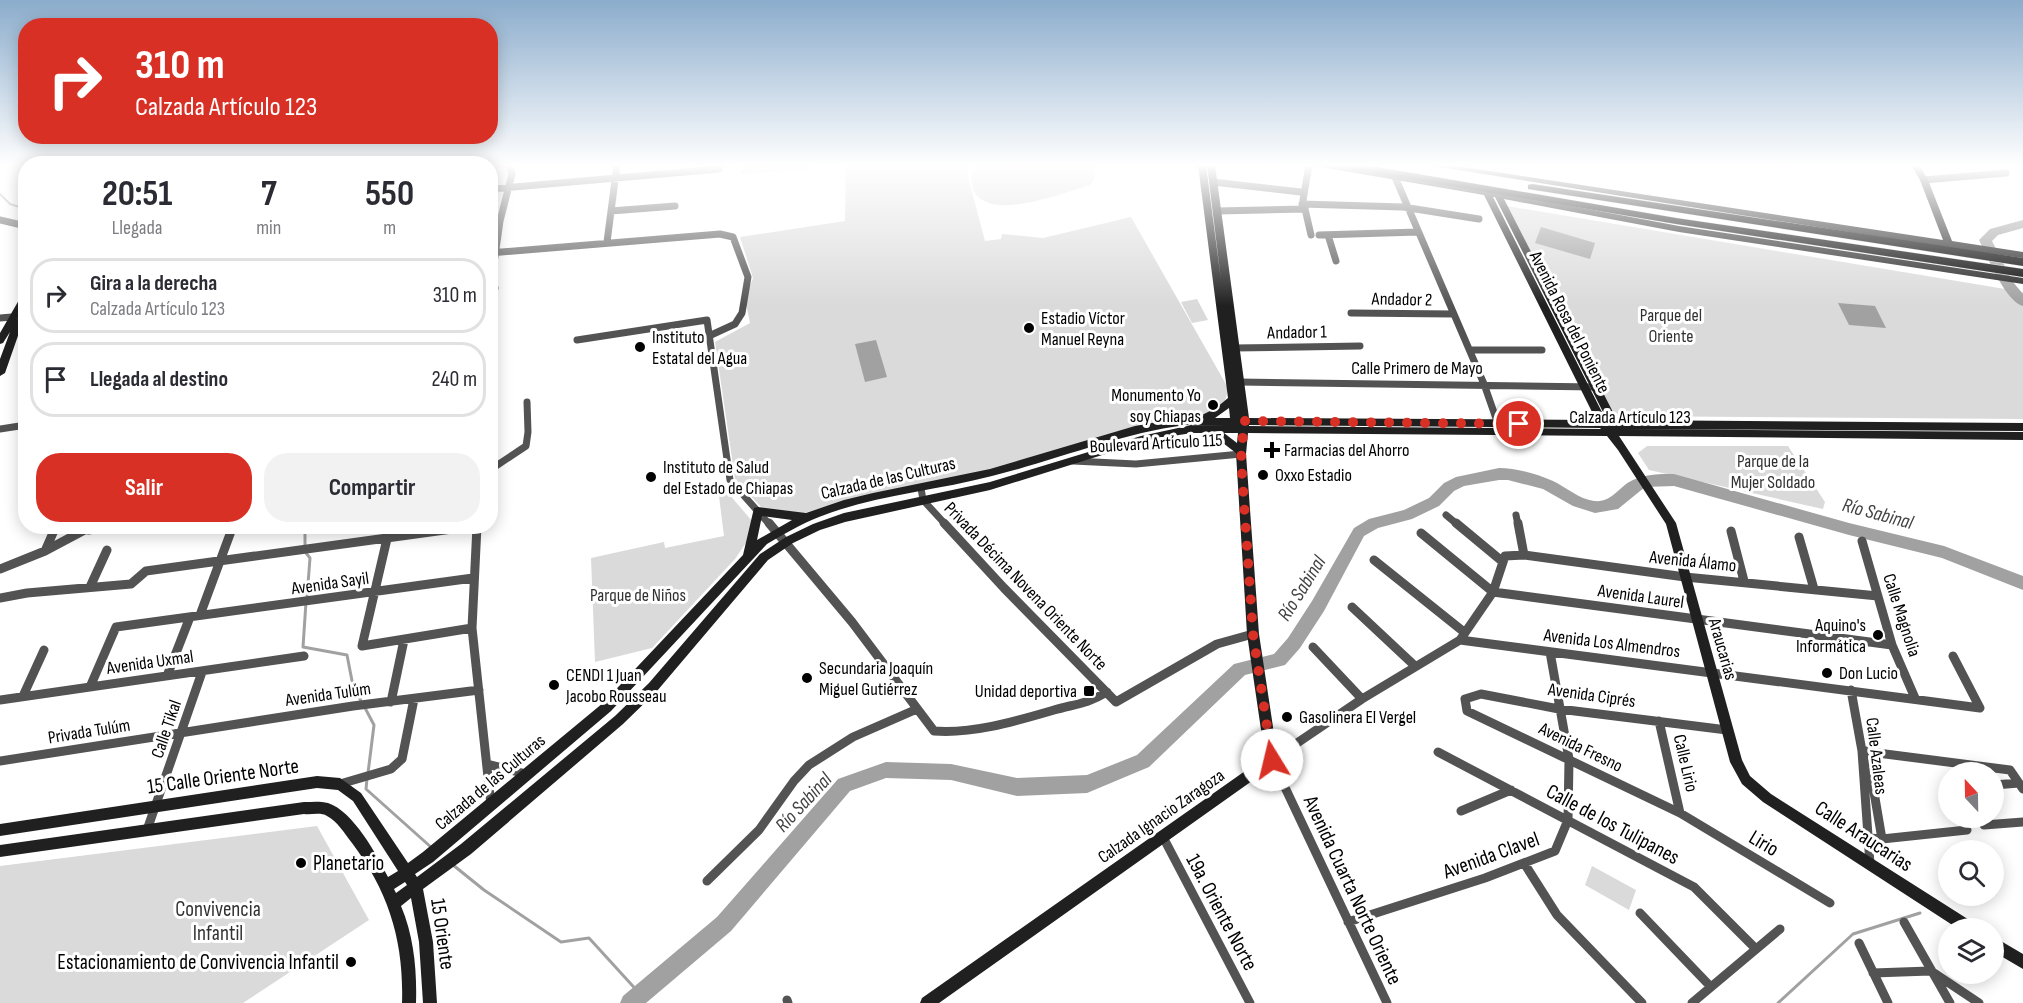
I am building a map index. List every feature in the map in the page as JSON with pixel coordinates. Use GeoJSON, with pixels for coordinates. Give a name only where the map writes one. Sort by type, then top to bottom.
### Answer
{"type":"FeatureCollection","features":[{"type":"Feature","properties":{"kind":"highway"},"geometry":{"type":"LineString","coordinates":[[1614,212],[1637,218],[1952,263],[1987,273],[2023,273]]}},
{"type":"Feature","properties":{"kind":"highway"},"geometry":{"type":"LineString","coordinates":[[1700,212],[2019,257]]}},
{"type":"Feature","properties":{"kind":"main road"},"geometry":{"type":"LineString","coordinates":[[1209,212],[1232,400],[1240,426]]}},
{"type":"Feature","properties":{"kind":"main road"},"geometry":{"type":"LineString","coordinates":[[1217,212],[1239,382],[1241,449],[1254,639],[1272,760]]}},
{"type":"Feature","properties":{"kind":"main road","name":"Avenida Rosa del Poniente"},"geometry":{"type":"LineString","coordinates":[[1497,212],[1583,387],[1611,428]]}},
{"type":"Feature","properties":{"kind":"main road","name":"Avenida Rosa del Poniente"},"geometry":{"type":"LineString","coordinates":[[1506,212],[1595,387],[1611,428]]}},
{"type":"Feature","properties":{"kind":"main road"},"geometry":{"type":"LineString","coordinates":[[1600,212],[1987,273],[2023,281]]}},
{"type":"Feature","properties":{"kind":"main road"},"geometry":{"type":"LineString","coordinates":[[1733,212],[1974,250]]}},
{"type":"Feature","properties":{"kind":"main road"},"geometry":{"type":"LineString","coordinates":[[1936,212],[1949,245]]}},
{"type":"Feature","properties":{"kind":"main road"},"geometry":{"type":"LineString","coordinates":[[1944,232],[1974,250]]}},
{"type":"Feature","properties":{"kind":"main road"},"geometry":{"type":"LineString","coordinates":[[0,341],[12,317],[18,312]]}},
{"type":"Feature","properties":{"kind":"main road"},"geometry":{"type":"LineString","coordinates":[[0,372],[18,322]]}},
{"type":"Feature","properties":{"kind":"main road"},"geometry":{"type":"LineString","coordinates":[[1198,421],[1211,416],[1232,400]]}},
{"type":"Feature","properties":{"kind":"main road","name":"Calzada de las Culturas"},"geometry":{"type":"LineString","coordinates":[[387,886],[450,839],[614,700],[748,556],[777,532],[808,517],[843,505],[990,473],[1165,423],[1198,421],[1240,426]]}},
{"type":"Feature","properties":{"kind":"main road","name":"Calzada Artículo 123"},"geometry":{"type":"LineString","coordinates":[[1240,426],[1498,424],[2023,436]]}},
{"type":"Feature","properties":{"kind":"main road","name":"Calzada de las Culturas"},"geometry":{"type":"LineString","coordinates":[[394,902],[466,849],[601,735],[653,687],[764,557],[785,541],[832,520],[987,487],[1167,432],[1240,426]]}},
{"type":"Feature","properties":{"kind":"main road","name":"Calzada Artículo 123"},"geometry":{"type":"LineString","coordinates":[[1240,426],[2023,427]]}},
{"type":"Feature","properties":{"kind":"main road","name":"Araucarias"},"geometry":{"type":"LineString","coordinates":[[1611,428],[1671,523],[1736,762],[1746,780],[1767,798]]}},
{"type":"Feature","properties":{"kind":"main road"},"geometry":{"type":"LineString","coordinates":[[1213,430],[1241,449]]}},
{"type":"Feature","properties":{"kind":"main road"},"geometry":{"type":"LineString","coordinates":[[748,556],[758,512],[808,517]]}},
{"type":"Feature","properties":{"kind":"main road"},"geometry":{"type":"LineString","coordinates":[[587,724],[601,735]]}},
{"type":"Feature","properties":{"kind":"main road","name":"Calzada Ignacio Zaragoza"},"geometry":{"type":"LineString","coordinates":[[927,1003],[1272,760]]}},
{"type":"Feature","properties":{"kind":"main road","name":"15 Calle Oriente Norte"},"geometry":{"type":"LineString","coordinates":[[0,830],[156,804],[317,782],[340,784]]}},
{"type":"Feature","properties":{"kind":"main road"},"geometry":{"type":"LineString","coordinates":[[340,784],[357,797],[406,874]]}},
{"type":"Feature","properties":{"kind":"main road","name":"Calle Araucarias"},"geometry":{"type":"LineString","coordinates":[[1767,798],[1952,918]]}},
{"type":"Feature","properties":{"kind":"main road"},"geometry":{"type":"LineString","coordinates":[[0,851],[304,808],[327,809],[339,817],[357,838],[387,886]]}},
{"type":"Feature","properties":{"kind":"main road","name":"15 Oriente"},"geometry":{"type":"LineString","coordinates":[[406,874],[416,887],[426,942],[430,1003]]}},
{"type":"Feature","properties":{"kind":"main road","name":"15 Oriente"},"geometry":{"type":"LineString","coordinates":[[387,886],[394,902],[410,968],[408,1002]]}},
{"type":"Feature","properties":{"kind":"main road"},"geometry":{"type":"LineString","coordinates":[[2004,950],[2023,962]]}},
{"type":"Feature","properties":{"kind":"street"},"geometry":{"type":"LineString","coordinates":[[498,230],[502,212]]}},
{"type":"Feature","properties":{"kind":"street"},"geometry":{"type":"LineString","coordinates":[[607,242],[611,212]]}},
{"type":"Feature","properties":{"kind":"street"},"geometry":{"type":"LineString","coordinates":[[1305,212],[1315,235],[1418,232]]}},
{"type":"Feature","properties":{"kind":"street"},"geometry":{"type":"LineString","coordinates":[[1410,212],[1470,350],[1498,424]]}},
{"type":"Feature","properties":{"kind":"street"},"geometry":{"type":"LineString","coordinates":[[1433,212],[1479,219]]}},
{"type":"Feature","properties":{"kind":"street"},"geometry":{"type":"LineString","coordinates":[[0,220],[18,224]]}},
{"type":"Feature","properties":{"kind":"street"},"geometry":{"type":"LineString","coordinates":[[498,253],[720,234],[733,237],[748,277],[742,313],[735,324],[709,336]]}},
{"type":"Feature","properties":{"kind":"street"},"geometry":{"type":"LineString","coordinates":[[1328,235],[1336,261]]}},
{"type":"Feature","properties":{"kind":"street","name":"Andador 2"},"geometry":{"type":"LineString","coordinates":[[1351,313],[1453,314]]}},
{"type":"Feature","properties":{"kind":"street"},"geometry":{"type":"LineString","coordinates":[[0,318],[12,317]]}},
{"type":"Feature","properties":{"kind":"street"},"geometry":{"type":"LineString","coordinates":[[577,340],[707,320],[730,480],[785,541],[852,622],[934,731],[949,732],[1013,722],[1056,709],[1091,702],[1107,692]]}},
{"type":"Feature","properties":{"kind":"street","name":"Andador 1"},"geometry":{"type":"LineString","coordinates":[[1234,348],[1360,346]]}},
{"type":"Feature","properties":{"kind":"street"},"geometry":{"type":"LineString","coordinates":[[1470,350],[1542,350]]}},
{"type":"Feature","properties":{"kind":"street","name":"Calle Primero de Mayo"},"geometry":{"type":"LineString","coordinates":[[1239,382],[1595,387]]}},
{"type":"Feature","properties":{"kind":"street"},"geometry":{"type":"LineString","coordinates":[[498,466],[523,452],[529,444],[527,402]]}},
{"type":"Feature","properties":{"kind":"street"},"geometry":{"type":"LineString","coordinates":[[0,429],[18,426]]}},
{"type":"Feature","properties":{"kind":"street","name":"Boulevard Artículo 115"},"geometry":{"type":"LineString","coordinates":[[1073,461],[1089,464],[1145,462],[1241,449]]}},
{"type":"Feature","properties":{"kind":"street","name":"Privada Décima Novena Oriente Norte"},"geometry":{"type":"LineString","coordinates":[[921,488],[924,500],[1004,588],[1116,702],[1217,644],[1254,639]]}},
{"type":"Feature","properties":{"kind":"street"},"geometry":{"type":"LineString","coordinates":[[1272,760],[1362,699],[1462,636],[1493,592],[1504,559],[1446,515]]}},
{"type":"Feature","properties":{"kind":"street"},"geometry":{"type":"LineString","coordinates":[[1516,515],[1524,555]]}},
{"type":"Feature","properties":{"kind":"street"},"geometry":{"type":"LineString","coordinates":[[1731,531],[1744,581]]}},
{"type":"Feature","properties":{"kind":"street"},"geometry":{"type":"LineString","coordinates":[[1421,533],[1493,592]]}},
{"type":"Feature","properties":{"kind":"street"},"geometry":{"type":"LineString","coordinates":[[45,551],[52,534]]}},
{"type":"Feature","properties":{"kind":"street"},"geometry":{"type":"LineString","coordinates":[[0,569],[45,551],[77,534]]}},
{"type":"Feature","properties":{"kind":"street","name":"Calle Tikal"},"geometry":{"type":"LineString","coordinates":[[167,676],[220,562],[230,534]]}},
{"type":"Feature","properties":{"kind":"street"},"geometry":{"type":"LineString","coordinates":[[388,534],[362,646],[472,628]]}},
{"type":"Feature","properties":{"kind":"street"},"geometry":{"type":"LineString","coordinates":[[0,598],[27,593],[131,584],[146,571],[421,534]]}},
{"type":"Feature","properties":{"kind":"street"},"geometry":{"type":"LineString","coordinates":[[476,534],[472,628],[490,805]]}},
{"type":"Feature","properties":{"kind":"street"},"geometry":{"type":"LineString","coordinates":[[1799,537],[1814,589]]}},
{"type":"Feature","properties":{"kind":"street","name":"Calle Magnolia"},"geometry":{"type":"LineString","coordinates":[[1862,541],[1892,645],[1915,698]]}},
{"type":"Feature","properties":{"kind":"street"},"geometry":{"type":"LineString","coordinates":[[90,587],[108,550]]}},
{"type":"Feature","properties":{"kind":"street","name":"Avenida Álamo"},"geometry":{"type":"LineString","coordinates":[[1504,559],[1524,555],[1685,577],[1878,596]]}},
{"type":"Feature","properties":{"kind":"street"},"geometry":{"type":"LineString","coordinates":[[1374,560],[1462,636]]}},
{"type":"Feature","properties":{"kind":"street","name":"Avenida Sayil"},"geometry":{"type":"LineString","coordinates":[[90,687],[116,627],[473,578]]}},
{"type":"Feature","properties":{"kind":"street","name":"Avenida Laurel"},"geometry":{"type":"LineString","coordinates":[[1493,592],[1696,621],[1892,645]]}},
{"type":"Feature","properties":{"kind":"street"},"geometry":{"type":"LineString","coordinates":[[1352,607],[1415,666]]}},
{"type":"Feature","properties":{"kind":"street","name":"Avenida Los Almendros"},"geometry":{"type":"LineString","coordinates":[[1462,636],[1550,652],[1980,708],[1953,656]]}},
{"type":"Feature","properties":{"kind":"street"},"geometry":{"type":"LineString","coordinates":[[391,702],[404,640]]}},
{"type":"Feature","properties":{"kind":"street"},"geometry":{"type":"LineString","coordinates":[[1313,647],[1362,699]]}},
{"type":"Feature","properties":{"kind":"street"},"geometry":{"type":"LineString","coordinates":[[24,696],[44,650]]}},
{"type":"Feature","properties":{"kind":"street","name":"Avenida Clavel"},"geometry":{"type":"LineString","coordinates":[[1348,922],[1555,851],[1568,820],[1569,759],[1550,652]]}},
{"type":"Feature","properties":{"kind":"street","name":"Avenida Uxmal"},"geometry":{"type":"LineString","coordinates":[[0,700],[304,656]]}},
{"type":"Feature","properties":{"kind":"street","name":"Calle Tikal"},"geometry":{"type":"LineString","coordinates":[[147,830],[202,672]]}},
{"type":"Feature","properties":{"kind":"street","name":"Avenida Tulúm"},"geometry":{"type":"LineString","coordinates":[[183,732],[374,703],[479,690]]}},
{"type":"Feature","properties":{"kind":"street","name":"Calle Azaleas"},"geometry":{"type":"LineString","coordinates":[[1851,690],[1864,751],[1870,864]]}},
{"type":"Feature","properties":{"kind":"street","name":"Avenida Ciprés"},"geometry":{"type":"LineString","coordinates":[[1467,711],[1465,699],[1481,694],[1559,709],[1727,730]]}},
{"type":"Feature","properties":{"kind":"street"},"geometry":{"type":"LineString","coordinates":[[340,784],[391,769],[402,759],[414,699]]}},
{"type":"Feature","properties":{"kind":"street"},"geometry":{"type":"LineString","coordinates":[[708,881],[738,852],[773,812],[797,777],[818,759],[849,739],[917,709]]}},
{"type":"Feature","properties":{"kind":"street","name":"Avenida Fresno"},"geometry":{"type":"LineString","coordinates":[[1467,711],[1680,813]]}},
{"type":"Feature","properties":{"kind":"street","name":"Calle Lirio"},"geometry":{"type":"LineString","coordinates":[[1659,721],[1680,813]]}},
{"type":"Feature","properties":{"kind":"street","name":"Privada Tulúm"},"geometry":{"type":"LineString","coordinates":[[0,761],[183,732]]}},
{"type":"Feature","properties":{"kind":"street"},"geometry":{"type":"LineString","coordinates":[[1882,839],[1864,751],[2010,770],[2021,786]]}},
{"type":"Feature","properties":{"kind":"street","name":"Calle de los Tulipanes"},"geometry":{"type":"LineString","coordinates":[[1438,752],[1694,887],[1756,949]]}},
{"type":"Feature","properties":{"kind":"street","name":"Avenida Cuarta Norte Oriente"},"geometry":{"type":"LineString","coordinates":[[1272,760],[1387,1003]]}},
{"type":"Feature","properties":{"kind":"street"},"geometry":{"type":"LineString","coordinates":[[487,764],[527,774]]}},
{"type":"Feature","properties":{"kind":"street"},"geometry":{"type":"LineString","coordinates":[[2004,785],[2021,786]]}},
{"type":"Feature","properties":{"kind":"street"},"geometry":{"type":"LineString","coordinates":[[1461,811],[1511,790]]}},
{"type":"Feature","properties":{"kind":"street","name":"Lirio"},"geometry":{"type":"LineString","coordinates":[[1680,813],[1830,903]]}},
{"type":"Feature","properties":{"kind":"street"},"geometry":{"type":"LineString","coordinates":[[2004,823],[2023,822]]}},
{"type":"Feature","properties":{"kind":"street"},"geometry":{"type":"LineString","coordinates":[[1869,838],[1882,839],[1967,830]]}},
{"type":"Feature","properties":{"kind":"street","name":"19a. Oriente Norte"},"geometry":{"type":"LineString","coordinates":[[1162,837],[1250,1003]]}},
{"type":"Feature","properties":{"kind":"street"},"geometry":{"type":"LineString","coordinates":[[1524,863],[1557,915],[1642,1003]]}},
{"type":"Feature","properties":{"kind":"street"},"geometry":{"type":"LineString","coordinates":[[1640,913],[1711,987]]}},
{"type":"Feature","properties":{"kind":"street"},"geometry":{"type":"LineString","coordinates":[[1904,922],[1950,1003]]}},
{"type":"Feature","properties":{"kind":"street"},"geometry":{"type":"LineString","coordinates":[[1692,1003],[1780,929]]}},
{"type":"Feature","properties":{"kind":"street"},"geometry":{"type":"LineString","coordinates":[[1859,943],[1888,1003]]}},
{"type":"Feature","properties":{"kind":"street"},"geometry":{"type":"LineString","coordinates":[[1873,973],[1930,971],[1979,1003]]}},
{"type":"Feature","properties":{"kind":"green space"},"geometry":{"type":"Polygon","coordinates":[[[845,212],[977,212],[985,241],[1001,239],[1002,234],[1043,238],[1131,217],[1227,386],[1224,403],[1204,415],[1177,418],[988,470],[852,499],[804,513],[761,507],[735,479],[715,342],[750,323],[745,299],[753,278],[740,237],[845,221],[845,212]]]}},
{"type":"Feature","properties":{"kind":"green space","name":"Parque del Oriente"},"geometry":{"type":"Polygon","coordinates":[[[1510,212],[1542,212],[2023,292],[2023,419],[1614,416],[1510,212]]]}},
{"type":"Feature","properties":{"kind":"green space"},"geometry":{"type":"Polygon","coordinates":[[[1197,299],[1208,320],[1192,323],[1181,302],[1197,299]]]}},
{"type":"Feature","properties":{"kind":"green space","name":"Parque de la Mujer Soldado"},"geometry":{"type":"Polygon","coordinates":[[[1647,446],[1788,446],[1825,502],[1823,509],[1649,470],[1638,453],[1647,446]]]}},
{"type":"Feature","properties":{"kind":"green space","name":"Parque de Niños"},"geometry":{"type":"Polygon","coordinates":[[[717,480],[752,521],[752,534],[735,559],[652,648],[595,662],[591,558],[664,542],[665,548],[724,536],[717,480]]]}},
{"type":"Feature","properties":{"kind":"green space","name":"Convivencia Infantil"},"geometry":{"type":"Polygon","coordinates":[[[317,826],[369,920],[243,1003],[0,1003],[0,866],[317,826]]]}},
{"type":"Feature","properties":{"kind":"green space"},"geometry":{"type":"Polygon","coordinates":[[[1592,866],[1636,890],[1629,910],[1585,885],[1592,866]]]}},
{"type":"Feature","properties":{"kind":"shaded area"},"geometry":{"type":"Polygon","coordinates":[[[1541,227],[1595,243],[1590,259],[1535,243],[1541,227]]]}},
{"type":"Feature","properties":{"kind":"shaded area"},"geometry":{"type":"Polygon","coordinates":[[[1838,303],[1875,306],[1886,328],[1849,325],[1838,303]]]}},
{"type":"Feature","properties":{"kind":"shaded area"},"geometry":{"type":"Polygon","coordinates":[[[876,340],[887,377],[865,382],[855,344],[876,340]]]}},
{"type":"Feature","properties":{"kind":"waterway","name":"Río Sabinal"},"geometry":{"type":"LineString","coordinates":[[2023,224],[1994,232],[1985,240],[2008,284],[2023,302]]}},
{"type":"Feature","properties":{"kind":"waterway","name":"Río Sabinal"},"geometry":{"type":"LineString","coordinates":[[630,1003],[724,924],[844,785],[886,770],[951,772],[1017,787],[1087,784],[1143,761],[1240,669],[1279,660],[1294,643],[1318,606],[1359,532],[1374,523],[1407,515],[1434,502],[1449,487],[1461,481],[1508,474],[1547,485],[1578,502],[1595,507],[1613,505],[1640,483],[1674,480],[1849,529],[1944,552],[2023,583]]}},
{"type":"Feature","properties":{"kind":"waterway"},"geometry":{"type":"LineString","coordinates":[[305,534],[305,548]]}},
{"type":"Feature","properties":{"kind":"waterway"},"geometry":{"type":"LineString","coordinates":[[306,553],[310,558],[307,597]]}},
{"type":"Feature","properties":{"kind":"waterway"},"geometry":{"type":"LineString","coordinates":[[306,602],[303,647],[347,655],[353,686],[361,701]]}},
{"type":"Feature","properties":{"kind":"waterway"},"geometry":{"type":"LineString","coordinates":[[364,706],[374,725],[368,773]]}},
{"type":"Feature","properties":{"kind":"waterway"},"geometry":{"type":"LineString","coordinates":[[367,779],[366,789],[432,848]]}},
{"type":"Feature","properties":{"kind":"waterway"},"geometry":{"type":"LineString","coordinates":[[453,865],[484,890],[561,942],[589,938],[641,995]]}},
{"type":"Feature","properties":{"kind":"waterway"},"geometry":{"type":"LineString","coordinates":[[1778,1003],[1853,934],[1920,913]]}},
{"type":"Feature","properties":{"kind":"place","name":"Estadio Víctor Manuel Reyna"},"geometry":{"type":"Point","coordinates":[1029,328]}},
{"type":"Feature","properties":{"kind":"place","name":"Instituto Estatal del Agua"},"geometry":{"type":"Point","coordinates":[640,347]}},
{"type":"Feature","properties":{"kind":"place","name":"Monumento Yo soy Chiapas"},"geometry":{"type":"Point","coordinates":[1213,405]}},
{"type":"Feature","properties":{"kind":"place","name":"Farmacias del Ahorro"},"geometry":{"type":"Point","coordinates":[1272,450]}},
{"type":"Feature","properties":{"kind":"place","name":"Oxxo Estadio"},"geometry":{"type":"Point","coordinates":[1263,475]}},
{"type":"Feature","properties":{"kind":"place","name":"Instituto de Salud del Estado de Chiapas"},"geometry":{"type":"Point","coordinates":[651,477]}},
{"type":"Feature","properties":{"kind":"place","name":"Aquino's Informática"},"geometry":{"type":"Point","coordinates":[1878,635]}},
{"type":"Feature","properties":{"kind":"place","name":"Don Lucio"},"geometry":{"type":"Point","coordinates":[1827,673]}},
{"type":"Feature","properties":{"kind":"place","name":"Secundaria Joaquín Miguel Gutiérrez"},"geometry":{"type":"Point","coordinates":[807,678]}},
{"type":"Feature","properties":{"kind":"place","name":"CENDI 1 Juan Jacobo Rousseau"},"geometry":{"type":"Point","coordinates":[554,685]}},
{"type":"Feature","properties":{"kind":"place","name":"Unidad deportiva"},"geometry":{"type":"Point","coordinates":[1089,691]}},
{"type":"Feature","properties":{"kind":"place","name":"Gasolinera El Vergel"},"geometry":{"type":"Point","coordinates":[1287,717]}},
{"type":"Feature","properties":{"kind":"place","name":"Planetario"},"geometry":{"type":"Point","coordinates":[301,863]}},
{"type":"Feature","properties":{"kind":"place","name":"Estacionamiento de Convivencia Infantil"},"geometry":{"type":"Point","coordinates":[351,962]}},
{"type":"Feature","properties":{"kind":"route"},"geometry":{"type":"LineString","coordinates":[[1272,760],[1253,634],[1241,459],[1244,421],[1519,424]]}}]}
